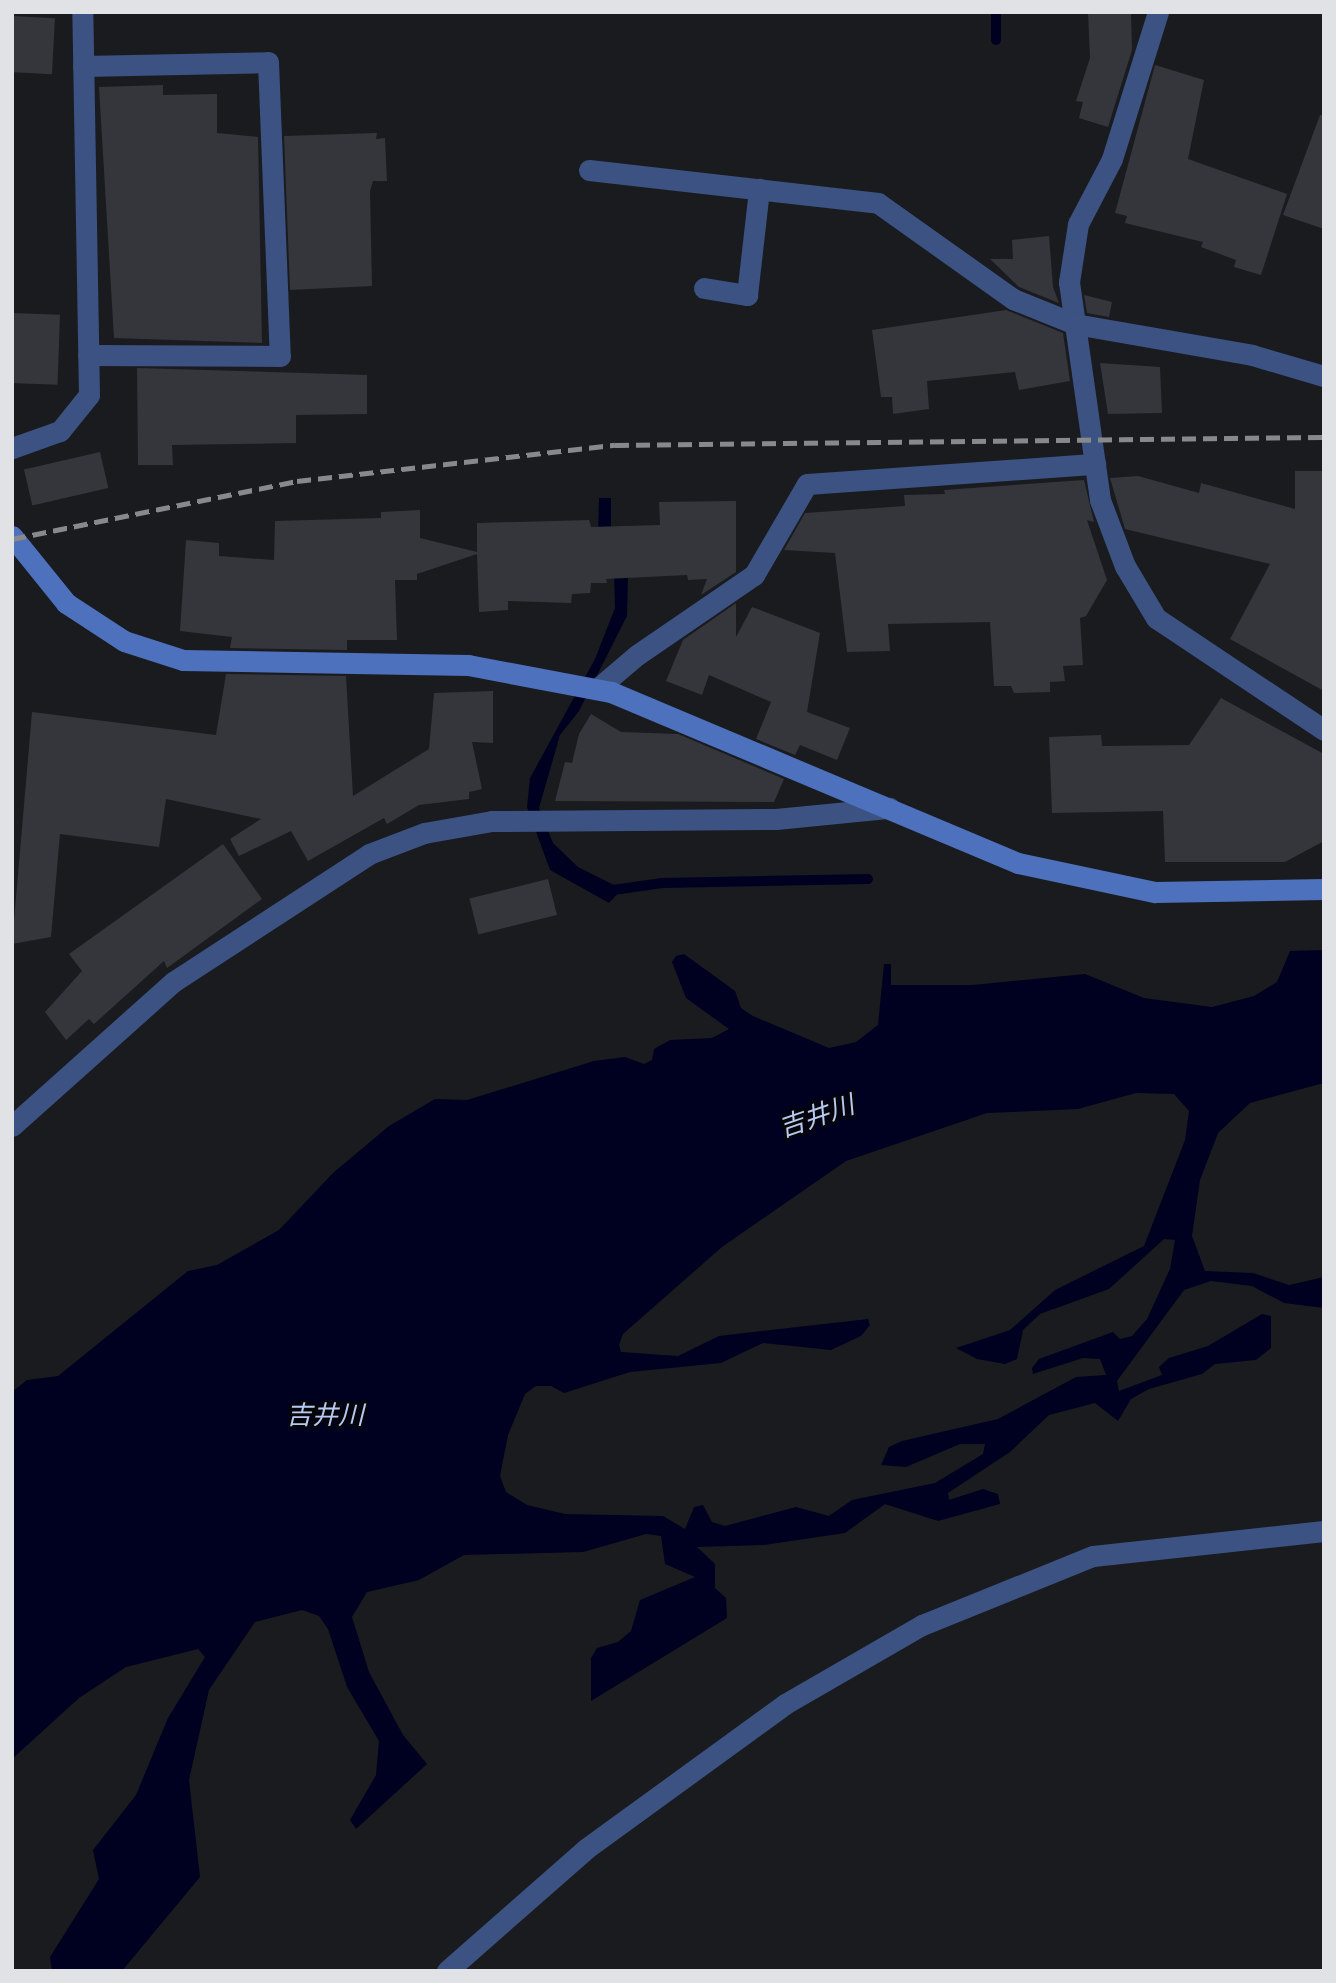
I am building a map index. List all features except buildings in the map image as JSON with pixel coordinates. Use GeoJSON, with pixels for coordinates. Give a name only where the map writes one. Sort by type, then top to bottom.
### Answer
{"type":"FeatureCollection","features":[{"type":"Feature","properties":{"kind":"street"},"geometry":{"type":"LineString","coordinates":[[12,448],[60,431],[89,395],[82,12]]}},
{"type":"Feature","properties":{"kind":"street"},"geometry":{"type":"LineString","coordinates":[[1158,12],[1112,159],[1078,224],[1069,282],[1095,464],[1110,534],[1156,618],[1324,730]]}},
{"type":"Feature","properties":{"kind":"street"},"geometry":{"type":"LineString","coordinates":[[83,66],[268,62],[280,356],[88,355]]}},
{"type":"Feature","properties":{"kind":"street"},"geometry":{"type":"LineString","coordinates":[[589,170],[878,203],[1013,299],[1075,324],[1252,355],[1324,376]]}},
{"type":"Feature","properties":{"kind":"street"},"geometry":{"type":"LineString","coordinates":[[704,288],[747,295],[759,189]]}},
{"type":"Feature","properties":{"kind":"street"},"geometry":{"type":"LineString","coordinates":[[597,689],[637,654],[754,575],[807,484],[1095,464]]}},
{"type":"Feature","properties":{"kind":"street"},"geometry":{"type":"LineString","coordinates":[[12,536],[66,603],[124,640],[183,660],[468,666],[597,689],[1018,863],[1155,892],[1324,889]]}},
{"type":"Feature","properties":{"kind":"street"},"geometry":{"type":"LineString","coordinates":[[12,1126],[173,982],[369,854],[424,833],[492,821],[776,819],[889,808]]}},
{"type":"Feature","properties":{"kind":"street"},"geometry":{"type":"LineString","coordinates":[[447,1971],[620,1824],[785,1704],[922,1625],[1093,1556],[1324,1531]]}},
{"type":"Feature","properties":{"kind":"water"},"geometry":{"type":"Polygon","coordinates":[[[599,498],[611,498],[611,530],[628,574],[627,616],[579,711],[560,735],[539,808],[553,843],[578,867],[622,889],[609,903],[550,870],[527,807],[530,778],[595,659],[615,608],[614,573],[598,534],[599,498]]]}},
{"type":"Feature","properties":{"kind":"water","name":"吉井川"},"geometry":{"type":"Polygon","coordinates":[[[1324,950],[1324,1083],[1250,1103],[1218,1133],[1200,1180],[1192,1236],[1205,1271],[1253,1273],[1289,1285],[1324,1277],[1324,1308],[1284,1303],[1252,1286],[1211,1281],[1184,1290],[1117,1381],[1119,1391],[1162,1375],[1159,1367],[1169,1358],[1208,1346],[1262,1314],[1271,1316],[1271,1348],[1256,1360],[1215,1364],[1202,1374],[1149,1389],[1131,1399],[1118,1421],[1095,1403],[1049,1415],[1010,1452],[948,1493],[949,1500],[983,1489],[998,1494],[1000,1504],[938,1521],[885,1504],[845,1533],[764,1545],[697,1547],[715,1564],[715,1588],[726,1598],[727,1618],[591,1701],[591,1658],[597,1648],[618,1642],[631,1631],[640,1600],[695,1577],[665,1564],[661,1536],[646,1534],[583,1552],[464,1555],[419,1580],[367,1592],[352,1617],[369,1672],[403,1735],[427,1764],[356,1829],[350,1820],[376,1775],[379,1741],[347,1687],[328,1629],[319,1616],[302,1610],[255,1622],[209,1690],[189,1780],[200,1877],[122,1971],[52,1971],[50,1957],[99,1879],[93,1850],[136,1795],[168,1718],[205,1657],[198,1649],[126,1667],[79,1698],[12,1759],[12,1392],[27,1380],[58,1376],[188,1271],[217,1265],[279,1230],[333,1173],[389,1126],[435,1099],[467,1100],[594,1061],[625,1057],[644,1064],[652,1060],[654,1049],[670,1040],[712,1038],[729,1029],[686,998],[672,962],[676,956],[684,954],[735,991],[741,1008],[753,1016],[829,1048],[856,1042],[878,1025],[884,964],[891,964],[891,985],[973,985],[1085,974],[1144,998],[1212,1007],[1254,996],[1277,982],[1290,951],[1324,950]],[[1136,1093],[1078,1109],[987,1113],[846,1161],[722,1247],[623,1334],[619,1345],[621,1352],[678,1356],[719,1336],[868,1319],[870,1325],[861,1336],[831,1350],[763,1343],[721,1363],[630,1372],[564,1393],[551,1386],[536,1386],[525,1394],[508,1435],[500,1476],[506,1492],[527,1505],[565,1514],[663,1516],[685,1529],[694,1507],[703,1505],[712,1522],[725,1526],[796,1507],[829,1516],[852,1500],[935,1483],[983,1454],[985,1444],[960,1444],[906,1467],[881,1465],[889,1447],[902,1441],[998,1419],[1076,1377],[1106,1375],[1100,1359],[1083,1358],[1033,1374],[1032,1368],[1039,1359],[1113,1332],[1120,1339],[1132,1336],[1147,1319],[1170,1269],[1175,1240],[1164,1239],[1109,1289],[1040,1314],[1023,1330],[1017,1359],[1005,1364],[977,1359],[956,1348],[1010,1330],[1055,1290],[1144,1246],[1185,1140],[1189,1111],[1174,1094],[1136,1093]]]}},
{"type":"Feature","properties":{"kind":"waterway"},"geometry":{"type":"LineString","coordinates":[[996,12],[996,40]]}},
{"type":"Feature","properties":{"kind":"waterway"},"geometry":{"type":"LineString","coordinates":[[606,891],[662,883],[868,879]]}},
{"type":"Feature","properties":{"kind":"railway"},"geometry":{"type":"LineString","coordinates":[[12,539],[297,481],[615,445],[1324,437]]}}]}
